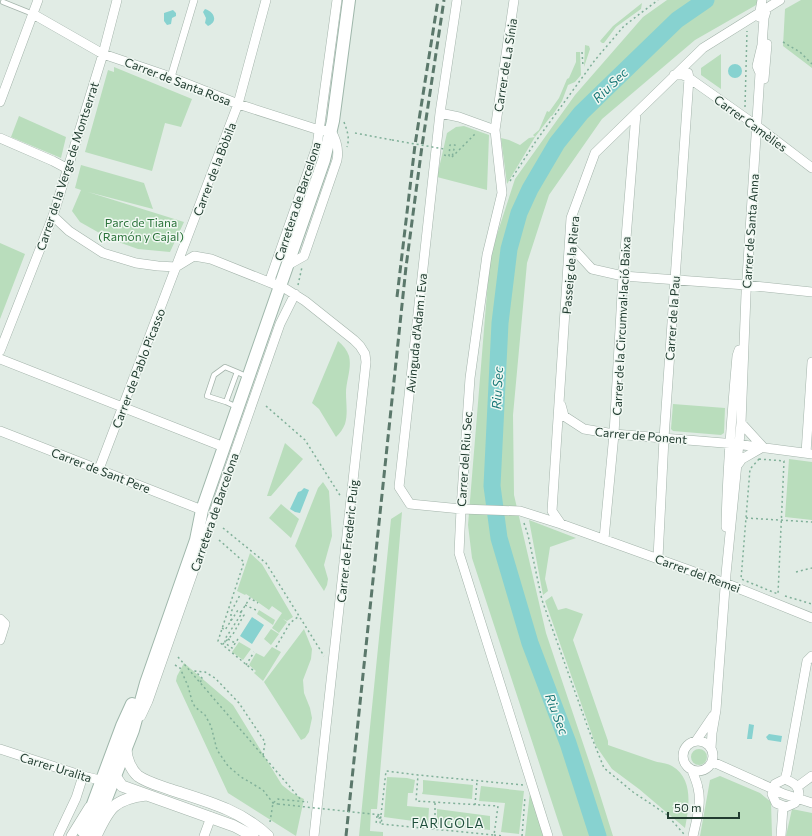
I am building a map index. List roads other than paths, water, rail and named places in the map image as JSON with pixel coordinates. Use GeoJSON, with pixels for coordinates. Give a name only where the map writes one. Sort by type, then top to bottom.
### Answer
{"type":"FeatureCollection","features":[{"type":"Feature","properties":{"kind":"main road","name":"Carretera de Barcelona"},"geometry":{"type":"LineString","coordinates":[[90,836],[114,781],[133,730],[146,682],[196,540],[202,510],[238,406],[243,374],[276,285],[288,265],[324,160],[325,131],[334,115],[349,0]]}},
{"type":"Feature","properties":{"kind":"main road","name":"Carretera de Barcelona"},"geometry":{"type":"LineString","coordinates":[[114,781],[113,762],[126,727],[132,704],[183,552],[191,530],[202,510]]}},
{"type":"Feature","properties":{"kind":"main road","name":"Carretera de Barcelona"},"geometry":{"type":"LineString","coordinates":[[81,836],[98,795],[114,781]]}},
{"type":"Feature","properties":{"kind":"street"},"geometry":{"type":"LineString","coordinates":[[0,102],[38,0]]}},
{"type":"Feature","properties":{"kind":"street","name":"Carrer de la Verge de Montserrat"},"geometry":{"type":"LineString","coordinates":[[0,351],[53,216],[104,54],[117,0]]}},
{"type":"Feature","properties":{"kind":"street"},"geometry":{"type":"LineString","coordinates":[[170,78],[194,0]]}},
{"type":"Feature","properties":{"kind":"street","name":"Carrer de la Bòbila"},"geometry":{"type":"LineString","coordinates":[[176,267],[238,104],[266,0]]}},
{"type":"Feature","properties":{"kind":"street","name":"Carretera de Barcelona"},"geometry":{"type":"LineString","coordinates":[[276,285],[271,277],[317,146],[325,131],[337,0]]}},
{"type":"Feature","properties":{"kind":"street"},"geometry":{"type":"LineString","coordinates":[[457,0],[440,111],[495,130]]}},
{"type":"Feature","properties":{"kind":"street","name":"Carrer de La Sínia"},"geometry":{"type":"LineString","coordinates":[[495,130],[514,0]]}},
{"type":"Feature","properties":{"kind":"street","name":"Carrer de Santa Anna"},"geometry":{"type":"LineString","coordinates":[[757,126],[761,114],[768,16],[762,0]]}},
{"type":"Feature","properties":{"kind":"street","name":"Passeig de la Riera"},"geometry":{"type":"LineString","coordinates":[[561,524],[552,510],[571,218],[595,153],[703,48],[746,22],[764,7],[780,0]]}},
{"type":"Feature","properties":{"kind":"street","name":"Carrer de Santa Anna"},"geometry":{"type":"LineString","coordinates":[[757,126],[753,111],[757,66],[762,45],[764,7]]}},
{"type":"Feature","properties":{"kind":"street","name":"Carrer de Santa Rosa"},"geometry":{"type":"LineString","coordinates":[[33,14],[104,54],[238,104],[325,131]]}},
{"type":"Feature","properties":{"kind":"street"},"geometry":{"type":"LineString","coordinates":[[686,64],[689,78]]}},
{"type":"Feature","properties":{"kind":"street","name":"Carrer de Santa Anna"},"geometry":{"type":"LineString","coordinates":[[711,748],[728,550],[741,423],[746,285],[760,73],[757,66]]}},
{"type":"Feature","properties":{"kind":"street","name":"Carrer Camèlies"},"geometry":{"type":"LineString","coordinates":[[674,75],[683,75],[689,78],[757,126],[812,168]]}},
{"type":"Feature","properties":{"kind":"street","name":"Carrer de la Pau"},"geometry":{"type":"LineString","coordinates":[[658,558],[674,280],[689,78]]}},
{"type":"Feature","properties":{"kind":"street","name":"Avinguda d'Adam i Eva"},"geometry":{"type":"LineString","coordinates":[[440,111],[399,487],[410,504],[462,509]]}},
{"type":"Feature","properties":{"kind":"street","name":"Carrer de la Circumval·lació Baixa"},"geometry":{"type":"LineString","coordinates":[[604,539],[614,434],[623,276],[636,112]]}},
{"type":"Feature","properties":{"kind":"street","name":"Carrer del Riu Sec"},"geometry":{"type":"LineString","coordinates":[[495,130],[502,193],[487,255],[470,378],[459,553],[548,836]]}},
{"type":"Feature","properties":{"kind":"street"},"geometry":{"type":"LineString","coordinates":[[0,138],[53,161],[68,170]]}},
{"type":"Feature","properties":{"kind":"street"},"geometry":{"type":"LineString","coordinates":[[53,216],[69,231],[102,253],[136,263],[176,267]]}},
{"type":"Feature","properties":{"kind":"street"},"geometry":{"type":"LineString","coordinates":[[570,245],[592,269],[623,276],[746,285],[812,292]]}},
{"type":"Feature","properties":{"kind":"street","name":"Carrer de Frederic Puig"},"geometry":{"type":"LineString","coordinates":[[176,267],[194,256],[211,259],[276,285],[295,294],[315,308],[354,340],[365,354],[366,362],[314,836]]}},
{"type":"Feature","properties":{"kind":"street","name":"Carrer de Pablo Picasso"},"geometry":{"type":"LineString","coordinates":[[99,469],[176,267]]}},
{"type":"Feature","properties":{"kind":"street","name":"Carretera de Barcelona"},"geometry":{"type":"LineString","coordinates":[[133,730],[148,701],[280,324],[295,294]]}},
{"type":"Feature","properties":{"kind":"street","name":"Carrer de Santa Anna"},"geometry":{"type":"LineString","coordinates":[[728,550],[726,497],[738,443],[733,402],[737,356],[744,337]]}},
{"type":"Feature","properties":{"kind":"street"},"geometry":{"type":"LineString","coordinates":[[0,359],[224,447]]}},
{"type":"Feature","properties":{"kind":"street"},"geometry":{"type":"LineString","coordinates":[[809,453],[812,362]]}},
{"type":"Feature","properties":{"kind":"street","name":"Carrer de Ponent"},"geometry":{"type":"LineString","coordinates":[[559,402],[564,416],[584,429],[614,434],[738,443],[761,448],[809,453]]}},
{"type":"Feature","properties":{"kind":"street"},"geometry":{"type":"LineString","coordinates":[[736,468],[742,459],[761,448],[741,423]]}},
{"type":"Feature","properties":{"kind":"street","name":"Carrer de Sant Pere"},"geometry":{"type":"LineString","coordinates":[[0,431],[202,510]]}},
{"type":"Feature","properties":{"kind":"street","name":"Carrer de Santa Anna"},"geometry":{"type":"LineString","coordinates":[[732,517],[731,492],[735,454],[738,443]]}},
{"type":"Feature","properties":{"kind":"street","name":"Carrer del Remei"},"geometry":{"type":"LineString","coordinates":[[462,509],[520,512],[561,524],[581,536],[604,539],[658,558],[812,618]]}},
{"type":"Feature","properties":{"kind":"street"},"geometry":{"type":"LineString","coordinates":[[0,619],[5,624],[0,640]]}},
{"type":"Feature","properties":{"kind":"street"},"geometry":{"type":"LineString","coordinates":[[785,779],[793,782],[799,791],[798,798],[794,804],[782,807],[773,799],[773,789],[778,782],[785,779],[788,772],[807,661],[812,656]]}},
{"type":"Feature","properties":{"kind":"street","name":"Carrer de Santa Anna"},"geometry":{"type":"LineString","coordinates":[[696,741],[715,713]]}},
{"type":"Feature","properties":{"kind":"street"},"geometry":{"type":"LineString","coordinates":[[698,788],[706,770],[713,762],[713,753],[711,748],[705,742],[696,741],[687,746],[683,755],[685,764],[692,770],[701,772],[706,770]]}},
{"type":"Feature","properties":{"kind":"street","name":"Carrer Uralita"},"geometry":{"type":"LineString","coordinates":[[0,749],[82,776],[114,781]]}},
{"type":"Feature","properties":{"kind":"street"},"geometry":{"type":"LineString","coordinates":[[126,749],[126,754],[132,768],[138,775],[148,781],[228,809],[250,820],[268,836]]}},
{"type":"Feature","properties":{"kind":"street"},"geometry":{"type":"LineString","coordinates":[[713,762],[773,789],[812,803]]}},
{"type":"Feature","properties":{"kind":"street"},"geometry":{"type":"LineString","coordinates":[[692,770],[698,788],[698,813],[694,836]]}},
{"type":"Feature","properties":{"kind":"street"},"geometry":{"type":"LineString","coordinates":[[58,836],[76,798],[82,776]]}},
{"type":"Feature","properties":{"kind":"street"},"geometry":{"type":"LineString","coordinates":[[797,787],[812,776]]}},
{"type":"Feature","properties":{"kind":"street"},"geometry":{"type":"LineString","coordinates":[[114,781],[148,781]]}},
{"type":"Feature","properties":{"kind":"street"},"geometry":{"type":"LineString","coordinates":[[114,781],[239,828],[253,836]]}},
{"type":"Feature","properties":{"kind":"street"},"geometry":{"type":"LineString","coordinates":[[96,836],[110,810],[117,803],[135,796],[147,794]]}},
{"type":"Feature","properties":{"kind":"street","name":"Carretera de Barcelona"},"geometry":{"type":"LineString","coordinates":[[71,836],[78,823],[98,795]]}},
{"type":"Feature","properties":{"kind":"street"},"geometry":{"type":"LineString","coordinates":[[204,836],[215,804]]}},
{"type":"Feature","properties":{"kind":"street"},"geometry":{"type":"LineString","coordinates":[[780,836],[782,807]]}},
{"type":"Feature","properties":{"kind":"lane"},"geometry":{"type":"LineString","coordinates":[[3,2],[33,14]]}},
{"type":"Feature","properties":{"kind":"lane"},"geometry":{"type":"LineString","coordinates":[[226,402],[243,374],[225,367],[214,375],[207,396],[238,406]]}},
{"type":"Feature","properties":{"kind":"water"},"geometry":{"type":"Polygon","coordinates":[[[205,9],[211,12],[214,17],[213,22],[208,26],[205,23],[206,18],[203,12],[205,9]]]}},
{"type":"Feature","properties":{"kind":"water"},"geometry":{"type":"Polygon","coordinates":[[[173,10],[176,13],[176,16],[172,18],[171,24],[167,25],[164,21],[164,13],[173,10]]]}},
{"type":"Feature","properties":{"kind":"water"},"geometry":{"type":"Polygon","coordinates":[[[732,64],[738,64],[742,68],[742,74],[738,78],[732,78],[728,74],[728,68],[732,64]]]}},
{"type":"Feature","properties":{"kind":"water"},"geometry":{"type":"Polygon","coordinates":[[[304,488],[309,490],[300,513],[295,512],[290,509],[298,492],[304,488]]]}},
{"type":"Feature","properties":{"kind":"water"},"geometry":{"type":"Polygon","coordinates":[[[252,617],[264,625],[252,644],[240,636],[252,617]]]}},
{"type":"Feature","properties":{"kind":"water"},"geometry":{"type":"Polygon","coordinates":[[[749,724],[754,725],[752,739],[747,739],[749,724]]]}},
{"type":"Feature","properties":{"kind":"water"},"geometry":{"type":"Polygon","coordinates":[[[769,734],[782,736],[781,742],[768,740],[766,737],[769,734]]]}},
{"type":"Feature","properties":{"kind":"waterway","name":"Riu Sec"},"geometry":{"type":"LineString","coordinates":[[598,836],[568,743],[530,643],[499,538],[492,486],[500,323],[509,249],[519,213],[530,189],[557,143],[581,113],[677,20],[706,0]]}},
{"type":"Feature","properties":{"kind":"railway"},"geometry":{"type":"LineString","coordinates":[[397,297],[415,145],[438,0]]}},
{"type":"Feature","properties":{"kind":"railway"},"geometry":{"type":"LineString","coordinates":[[346,836],[406,267],[422,146],[444,0]]}},
{"type":"Feature","properties":{"kind":"district","name":"FARIGOLA"},"geometry":{"type":"Point","coordinates":[448,823]}},
{"type":"Feature","properties":{"kind":"park label","name":"Parc de Tiana (Ramón y Cajal)"},"geometry":{"type":"Point","coordinates":[141,229]}}]}
